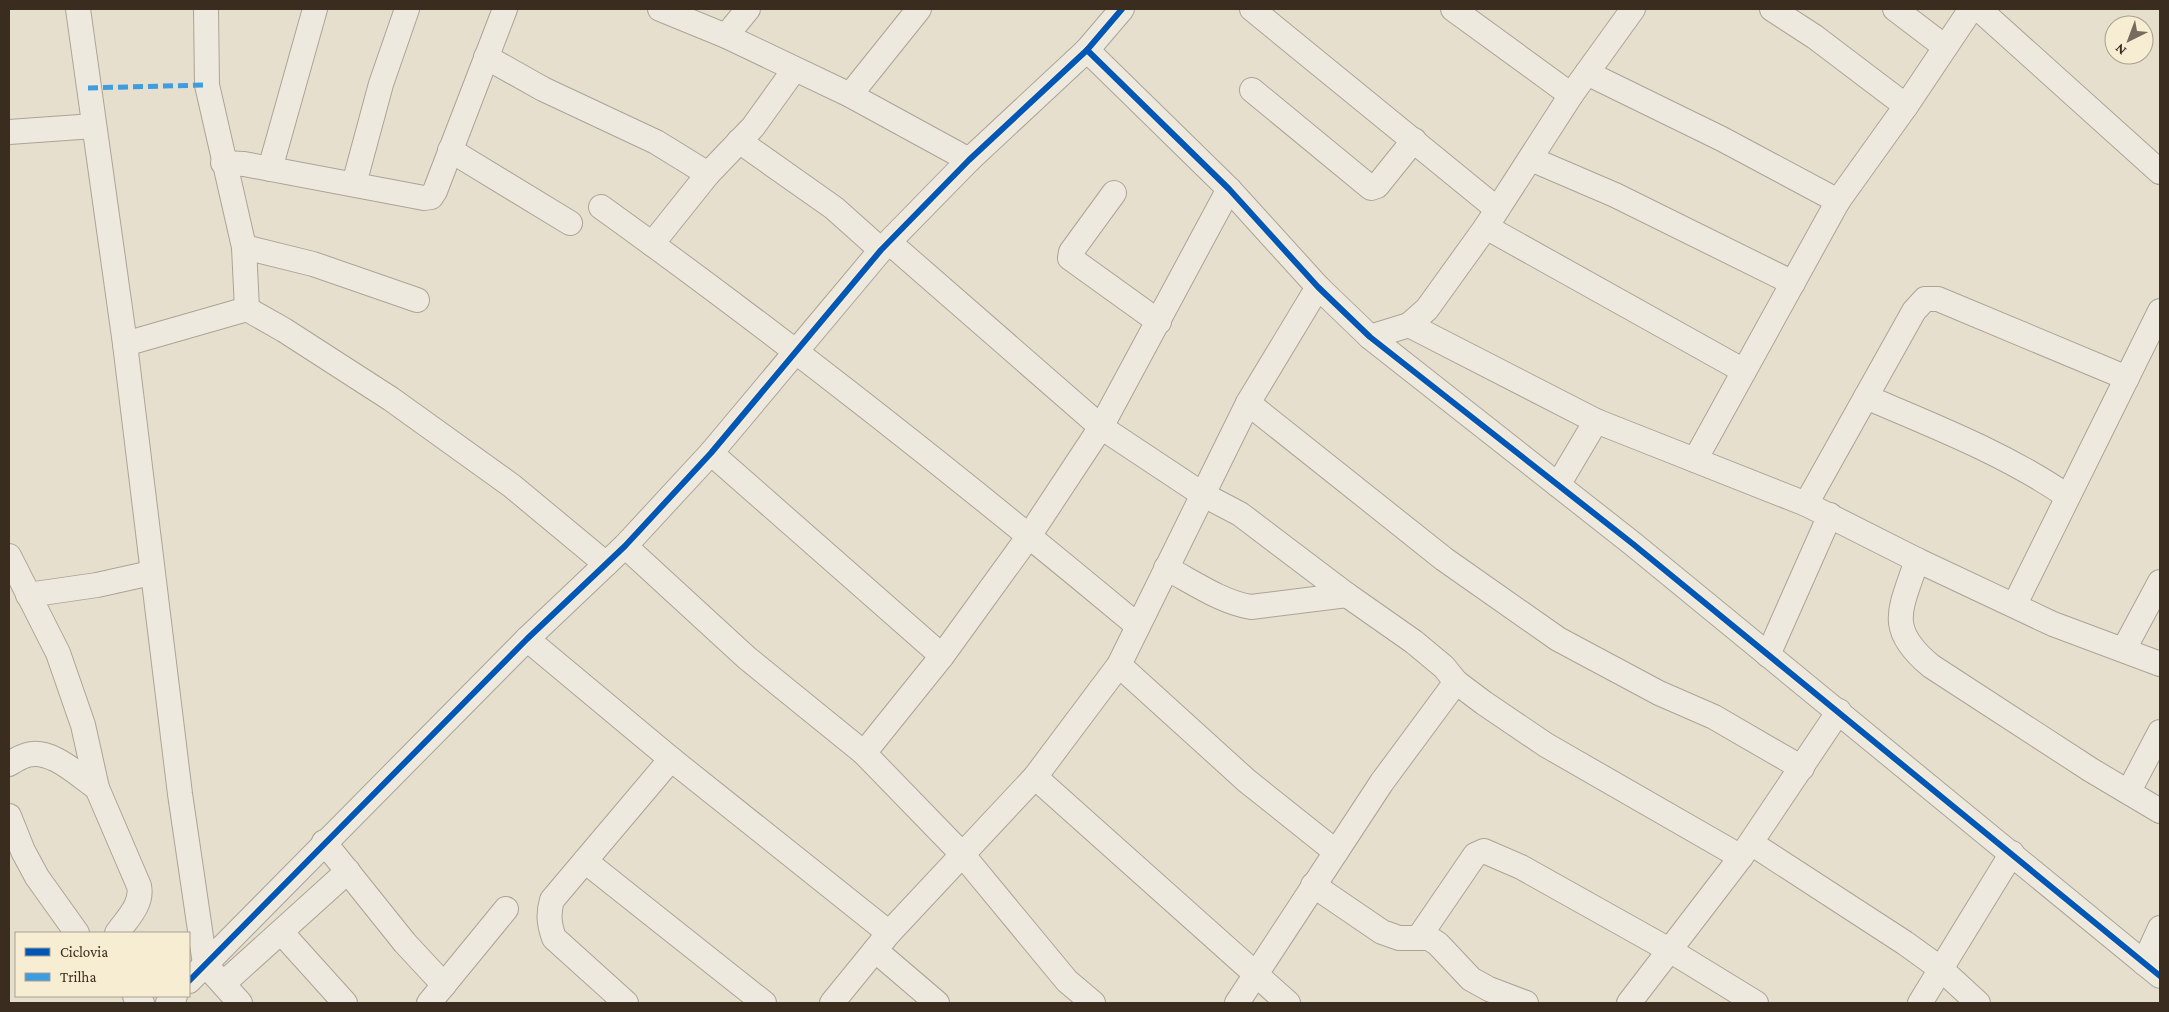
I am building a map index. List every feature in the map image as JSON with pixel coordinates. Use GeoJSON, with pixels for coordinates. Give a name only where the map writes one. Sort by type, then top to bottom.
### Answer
{"type":"FeatureCollection","features":[{"type":"Feature","properties":{"kind":"street"},"geometry":{"type":"LineString","coordinates":[[78,9],[124,344],[178,784],[205,964],[240,1003]]}},
{"type":"Feature","properties":{"kind":"street"},"geometry":{"type":"LineString","coordinates":[[206,9],[207,85],[223,162],[244,247],[247,309]]}},
{"type":"Feature","properties":{"kind":"street"},"geometry":{"type":"LineString","coordinates":[[270,169],[315,9]]}},
{"type":"Feature","properties":{"kind":"street"},"geometry":{"type":"LineString","coordinates":[[354,184],[381,84],[407,9]]}},
{"type":"Feature","properties":{"kind":"street"},"geometry":{"type":"LineString","coordinates":[[223,162],[414,196],[431,197],[435,191],[505,9]]}},
{"type":"Feature","properties":{"kind":"street"},"geometry":{"type":"LineString","coordinates":[[660,9],[726,36],[850,95],[969,160]]}},
{"type":"Feature","properties":{"kind":"street"},"geometry":{"type":"LineString","coordinates":[[726,36],[748,9]]}},
{"type":"Feature","properties":{"kind":"street"},"geometry":{"type":"LineString","coordinates":[[850,95],[919,9]]}},
{"type":"Feature","properties":{"kind":"street"},"geometry":{"type":"LineString","coordinates":[[1252,9],[1414,140],[1492,218],[1744,371]]}},
{"type":"Feature","properties":{"kind":"street"},"geometry":{"type":"LineString","coordinates":[[1452,9],[1571,95]]}},
{"type":"Feature","properties":{"kind":"street"},"geometry":{"type":"LineString","coordinates":[[1370,337],[1409,325],[1433,302],[1492,218],[1571,95],[1633,9]]}},
{"type":"Feature","properties":{"kind":"street"},"geometry":{"type":"LineString","coordinates":[[1772,9],[1815,37],[1906,106]]}},
{"type":"Feature","properties":{"kind":"street"},"geometry":{"type":"LineString","coordinates":[[1895,9],[1945,47]]}},
{"type":"Feature","properties":{"kind":"street"},"geometry":{"type":"LineString","coordinates":[[1695,460],[1838,201],[1906,106],[1971,9]]}},
{"type":"Feature","properties":{"kind":"street"},"geometry":{"type":"LineString","coordinates":[[1980,9],[2160,172]]}},
{"type":"Feature","properties":{"kind":"street"},"geometry":{"type":"LineString","coordinates":[[190,980],[324,842],[528,638],[625,546],[711,453],[795,351],[886,247],[969,160],[1087,50],[1116,11]]}},
{"type":"Feature","properties":{"kind":"street"},"geometry":{"type":"LineString","coordinates":[[1087,50],[1229,189],[1318,287],[1370,337],[1558,485],[1839,711],[2152,969],[2160,928]]}},
{"type":"Feature","properties":{"kind":"street"},"geometry":{"type":"LineString","coordinates":[[486,57],[543,89],[656,142],[708,174]]}},
{"type":"Feature","properties":{"kind":"street"},"geometry":{"type":"LineString","coordinates":[[652,244],[708,174],[739,141],[794,70]]}},
{"type":"Feature","properties":{"kind":"street"},"geometry":{"type":"LineString","coordinates":[[1587,73],[1722,139],[1838,201]]}},
{"type":"Feature","properties":{"kind":"street"},"geometry":{"type":"LineString","coordinates":[[1252,90],[1308,138],[1372,188],[1377,186],[1414,140]]}},
{"type":"Feature","properties":{"kind":"street"},"geometry":{"type":"LineString","coordinates":[[9,132],[94,126]]}},
{"type":"Feature","properties":{"kind":"street"},"geometry":{"type":"LineString","coordinates":[[739,141],[886,247],[1100,428],[1202,494],[1240,514],[1347,595],[1414,642],[1444,666],[1456,682],[1546,745],[1746,850],[1905,943],[1941,969],[1978,1003]]}},
{"type":"Feature","properties":{"kind":"street"},"geometry":{"type":"LineString","coordinates":[[450,150],[570,223]]}},
{"type":"Feature","properties":{"kind":"street"},"geometry":{"type":"LineString","coordinates":[[1531,159],[1615,195],[1793,283]]}},
{"type":"Feature","properties":{"kind":"street"},"geometry":{"type":"LineString","coordinates":[[864,753],[942,656],[1029,536],[1100,428],[1159,322],[1229,189]]}},
{"type":"Feature","properties":{"kind":"street"},"geometry":{"type":"LineString","coordinates":[[1114,193],[1071,252],[1070,258],[1159,322]]}},
{"type":"Feature","properties":{"kind":"street"},"geometry":{"type":"LineString","coordinates":[[601,207],[795,351],[1029,536],[1138,626]]}},
{"type":"Feature","properties":{"kind":"street"},"geometry":{"type":"LineString","coordinates":[[244,247],[313,264],[417,300]]}},
{"type":"Feature","properties":{"kind":"street"},"geometry":{"type":"LineString","coordinates":[[832,1003],[882,942],[1035,776],[1119,665],[1248,403],[1318,287]]}},
{"type":"Feature","properties":{"kind":"street"},"geometry":{"type":"LineString","coordinates":[[1806,504],[1914,311],[1925,299],[1932,298],[2033,340],[2069,352],[2127,378]]}},
{"type":"Feature","properties":{"kind":"street"},"geometry":{"type":"LineString","coordinates":[[124,344],[247,309],[284,330],[391,399],[512,486],[606,564]]}},
{"type":"Feature","properties":{"kind":"street"},"geometry":{"type":"LineString","coordinates":[[2015,604],[2160,311]]}},
{"type":"Feature","properties":{"kind":"street"},"geometry":{"type":"LineString","coordinates":[[1409,325],[1596,421],[1806,504],[1917,560],[2080,635],[2124,649],[2160,664]]}},
{"type":"Feature","properties":{"kind":"street"},"geometry":{"type":"LineString","coordinates":[[1866,397],[1987,451],[2048,483],[2067,496]]}},
{"type":"Feature","properties":{"kind":"street"},"geometry":{"type":"LineString","coordinates":[[1248,403],[1444,559],[1558,639],[1659,693],[1714,717],[1802,768]]}},
{"type":"Feature","properties":{"kind":"street"},"geometry":{"type":"LineString","coordinates":[[1558,485],[1596,421]]}},
{"type":"Feature","properties":{"kind":"street"},"geometry":{"type":"LineString","coordinates":[[711,453],[942,656]]}},
{"type":"Feature","properties":{"kind":"street"},"geometry":{"type":"LineString","coordinates":[[1768,655],[1830,515]]}},
{"type":"Feature","properties":{"kind":"street"},"geometry":{"type":"LineString","coordinates":[[625,546],[748,658],[864,753],[962,854],[1067,981],[1093,1003]]}},
{"type":"Feature","properties":{"kind":"street"},"geometry":{"type":"LineString","coordinates":[[9,556],[61,662],[83,726],[97,788],[141,894],[138,902],[117,932]]}},
{"type":"Feature","properties":{"kind":"street"},"geometry":{"type":"LineString","coordinates":[[1917,560],[1901,617],[1901,630],[1908,645],[1931,666],[2091,770],[2160,811]]}},
{"type":"Feature","properties":{"kind":"street"},"geometry":{"type":"LineString","coordinates":[[1166,568],[1224,599],[1251,607],[1347,595]]}},
{"type":"Feature","properties":{"kind":"street"},"geometry":{"type":"LineString","coordinates":[[28,595],[97,585],[151,572]]}},
{"type":"Feature","properties":{"kind":"street"},"geometry":{"type":"LineString","coordinates":[[2124,649],[2160,582]]}},
{"type":"Feature","properties":{"kind":"street"},"geometry":{"type":"LineString","coordinates":[[528,638],[882,942],[937,1003]]}},
{"type":"Feature","properties":{"kind":"street"},"geometry":{"type":"LineString","coordinates":[[1119,665],[1247,780],[1336,852]]}},
{"type":"Feature","properties":{"kind":"street"},"geometry":{"type":"LineString","coordinates":[[1237,1003],[1382,782],[1456,682]]}},
{"type":"Feature","properties":{"kind":"street"},"geometry":{"type":"LineString","coordinates":[[1629,1003],[1671,951],[1746,850],[1839,711]]}},
{"type":"Feature","properties":{"kind":"street"},"geometry":{"type":"LineString","coordinates":[[2129,792],[2160,732]]}},
{"type":"Feature","properties":{"kind":"street"},"geometry":{"type":"LineString","coordinates":[[9,764],[25,755],[42,754],[59,762],[97,788]]}},
{"type":"Feature","properties":{"kind":"street"},"geometry":{"type":"LineString","coordinates":[[626,1003],[554,938],[549,924],[548,912],[552,900],[671,759]]}},
{"type":"Feature","properties":{"kind":"street"},"geometry":{"type":"LineString","coordinates":[[1035,776],[1288,1003]]}},
{"type":"Feature","properties":{"kind":"street"},"geometry":{"type":"LineString","coordinates":[[9,816],[22,851],[76,932]]}},
{"type":"Feature","properties":{"kind":"street"},"geometry":{"type":"LineString","coordinates":[[324,842],[405,943],[444,985]]}},
{"type":"Feature","properties":{"kind":"street"},"geometry":{"type":"LineString","coordinates":[[1419,937],[1475,854],[1484,851],[1521,867],[1671,951],[1756,1003]]}},
{"type":"Feature","properties":{"kind":"street"},"geometry":{"type":"LineString","coordinates":[[1920,1003],[2012,853]]}},
{"type":"Feature","properties":{"kind":"street"},"geometry":{"type":"LineString","coordinates":[[585,861],[764,1003]]}},
{"type":"Feature","properties":{"kind":"street"},"geometry":{"type":"LineString","coordinates":[[224,983],[348,871]]}},
{"type":"Feature","properties":{"kind":"street"},"geometry":{"type":"LineString","coordinates":[[1313,885],[1382,932],[1399,938],[1429,938],[1438,944],[1471,979],[1520,1003]]}},
{"type":"Feature","properties":{"kind":"street"},"geometry":{"type":"LineString","coordinates":[[429,1003],[506,909]]}},
{"type":"Feature","properties":{"kind":"street"},"geometry":{"type":"LineString","coordinates":[[281,932],[345,1003]]}},
{"type":"Feature","properties":{"kind":"marked path"},"geometry":{"type":"LineString","coordinates":[[88,88],[207,85]]}},
{"type":"Feature","properties":{"kind":"cycle path"},"geometry":{"type":"LineString","coordinates":[[190,980],[527,639],[625,546],[711,453],[881,250],[969,160],[1087,50],[1122,9]]}},
{"type":"Feature","properties":{"kind":"cycle path"},"geometry":{"type":"LineString","coordinates":[[1087,50],[1229,189],[1318,287],[1370,337],[1633,544],[2160,976]]}}]}
